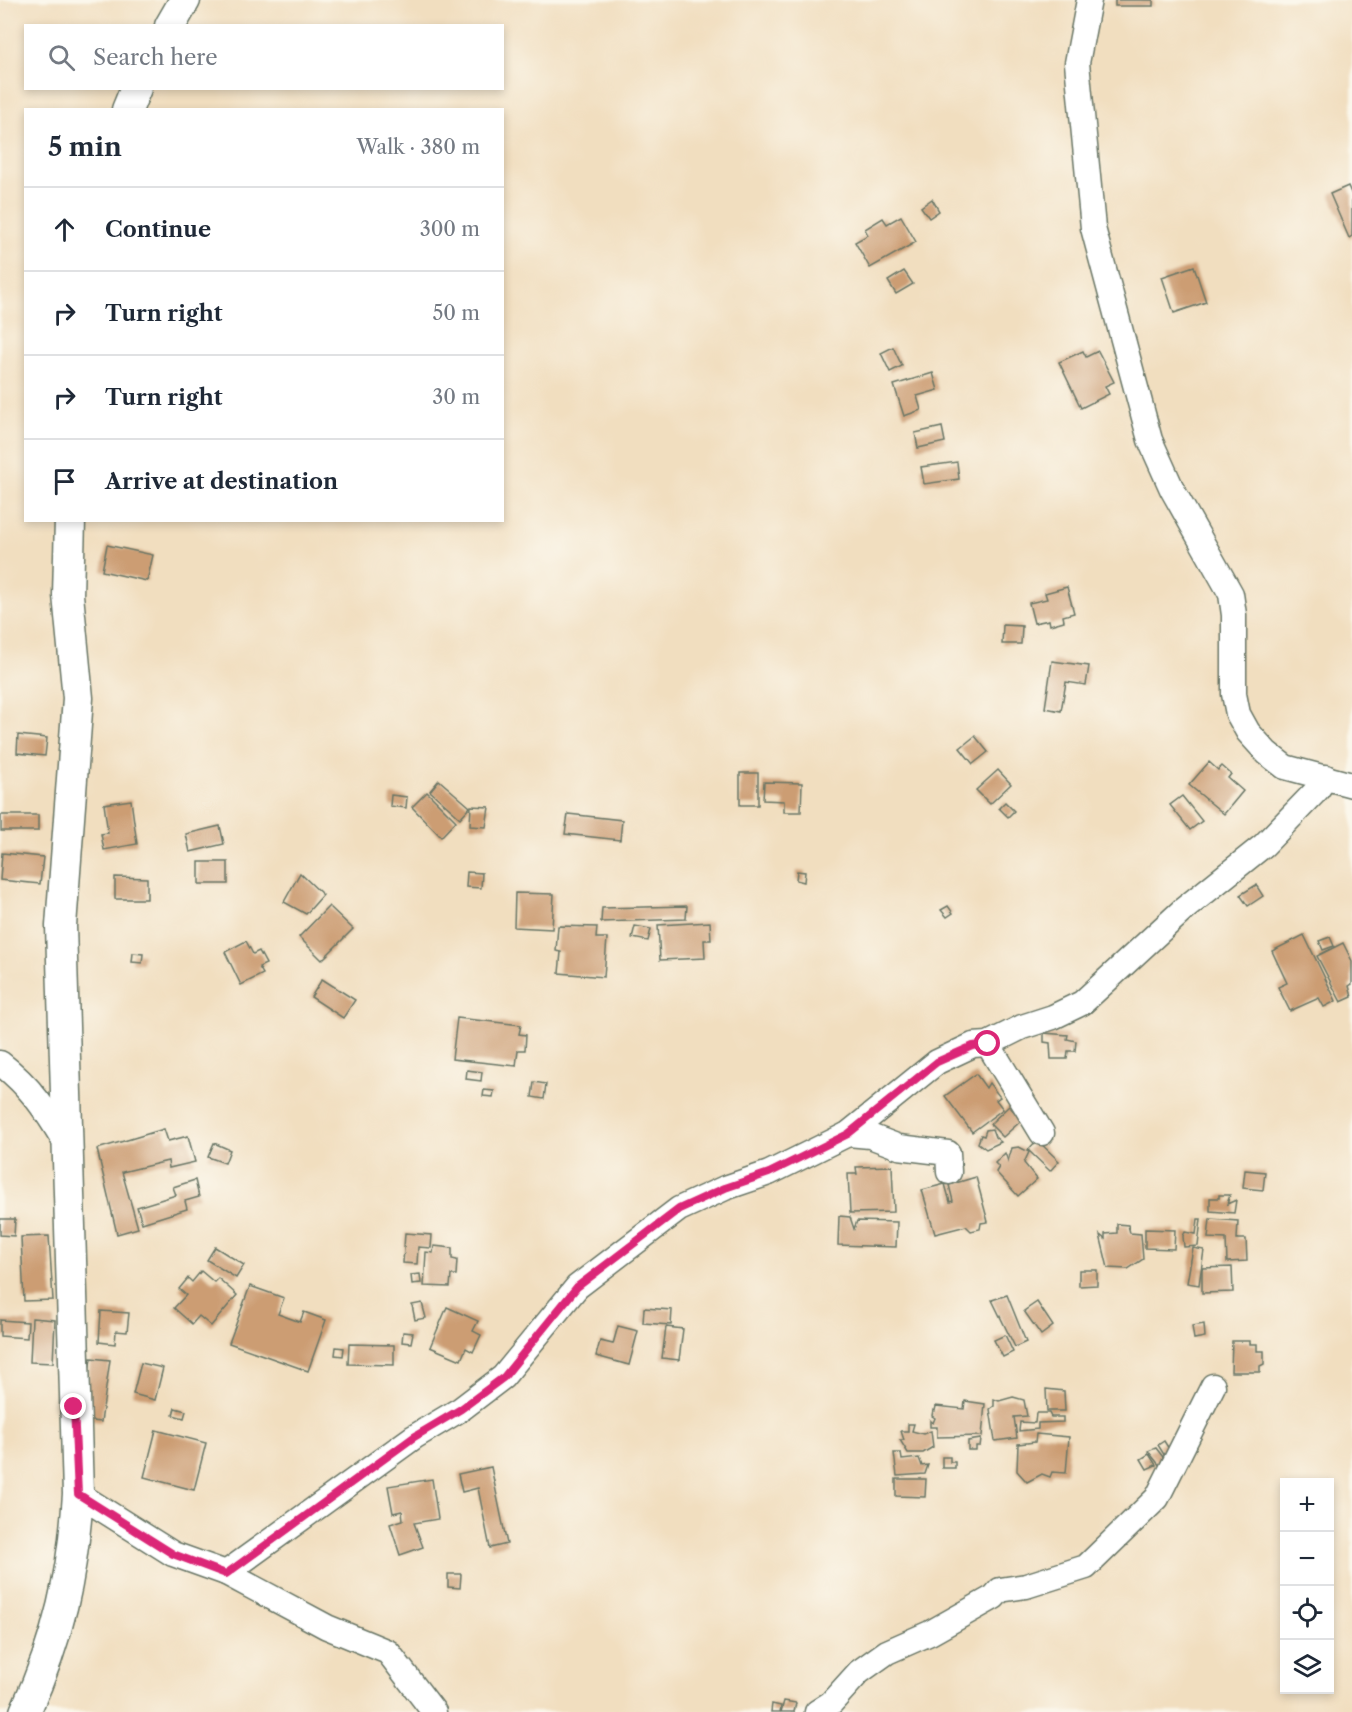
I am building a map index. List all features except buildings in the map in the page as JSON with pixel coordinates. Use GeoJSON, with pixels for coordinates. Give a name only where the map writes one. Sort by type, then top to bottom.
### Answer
{"type":"FeatureCollection","features":[{"type":"Feature","properties":{"kind":"street"},"geometry":{"type":"LineString","coordinates":[[171,24],[185,0]]}},
{"type":"Feature","properties":{"kind":"street"},"geometry":{"type":"LineString","coordinates":[[1089,0],[1077,63],[1084,163],[1093,228],[1104,276],[1118,316],[1150,440],[1172,489],[1231,594],[1234,615],[1234,694],[1238,714],[1248,732],[1267,753],[1285,766],[1352,785]]}},
{"type":"Feature","properties":{"kind":"street"},"geometry":{"type":"LineString","coordinates":[[128,108],[135,90]]}},
{"type":"Feature","properties":{"kind":"street"},"geometry":{"type":"LineString","coordinates":[[25,1712],[43,1672],[59,1626],[75,1547],[78,1494],[61,926],[78,698],[68,595],[70,522]]}},
{"type":"Feature","properties":{"kind":"street"},"geometry":{"type":"LineString","coordinates":[[1285,766],[1294,785],[1298,810]]}},
{"type":"Feature","properties":{"kind":"street"},"geometry":{"type":"LineString","coordinates":[[226,1574],[414,1437],[461,1409],[504,1377],[577,1287],[661,1221],[679,1209],[725,1188],[769,1173],[848,1134],[937,1062],[973,1046],[988,1044],[1082,1003],[1184,909],[1264,845],[1326,777]]}},
{"type":"Feature","properties":{"kind":"street"},"geometry":{"type":"LineString","coordinates":[[988,1044],[1042,1133]]}},
{"type":"Feature","properties":{"kind":"street"},"geometry":{"type":"LineString","coordinates":[[0,1063],[19,1077],[39,1099],[66,1144]]}},
{"type":"Feature","properties":{"kind":"street"},"geometry":{"type":"LineString","coordinates":[[848,1134],[870,1136],[899,1147],[948,1153],[949,1172]]}},
{"type":"Feature","properties":{"kind":"street"},"geometry":{"type":"LineString","coordinates":[[818,1712],[831,1703],[859,1672],[887,1652],[930,1633],[994,1597],[1000,1590],[1026,1586],[1086,1568],[1157,1498],[1213,1386]]}},
{"type":"Feature","properties":{"kind":"street"},"geometry":{"type":"LineString","coordinates":[[78,1494],[173,1554],[226,1574],[327,1627],[388,1652],[434,1712]]}},
{"type":"Feature","properties":{"kind":"route"},"geometry":{"type":"LineString","coordinates":[[74,1407],[78,1494],[173,1554],[226,1574],[414,1437],[461,1409],[504,1377],[536,1340],[551,1316],[577,1287],[652,1227],[679,1209],[725,1188],[769,1173],[848,1134],[937,1062],[973,1046],[988,1044]]}}]}
